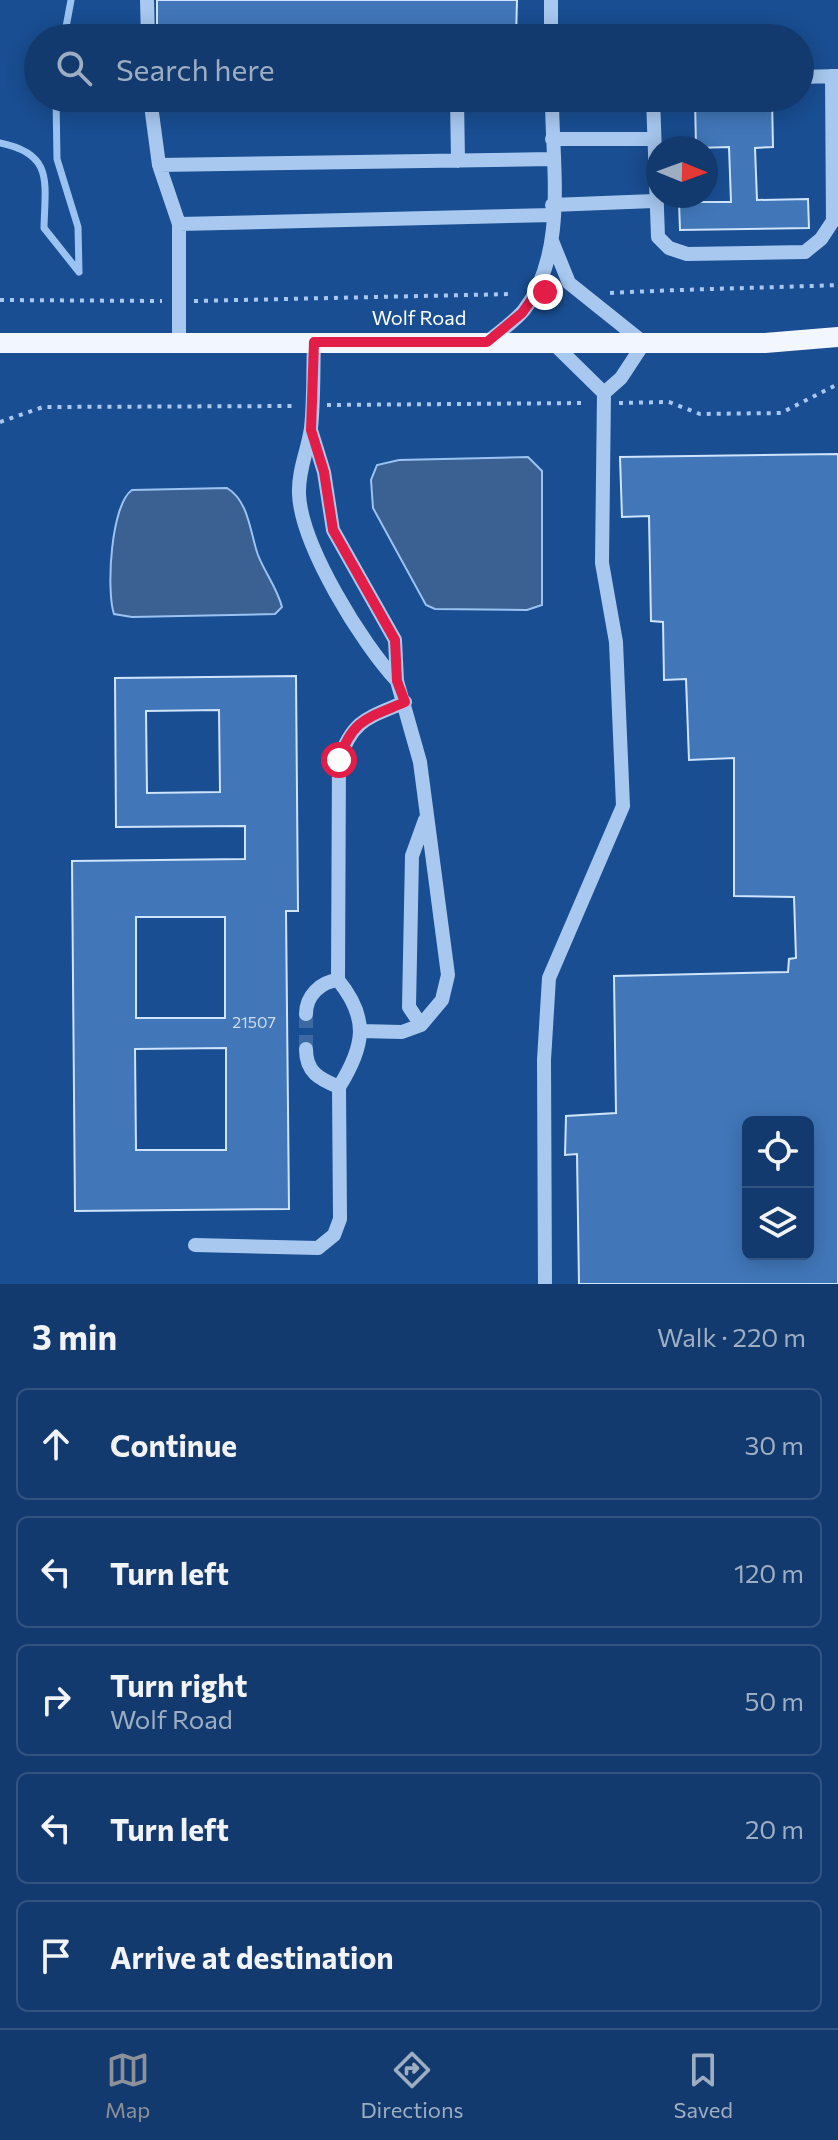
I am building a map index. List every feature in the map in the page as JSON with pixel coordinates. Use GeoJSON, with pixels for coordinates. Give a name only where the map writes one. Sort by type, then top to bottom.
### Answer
{"type":"FeatureCollection","features":[{"type":"Feature","properties":{"kind":"main road","name":"Wolf Road"},"geometry":{"type":"LineString","coordinates":[[0,343],[179,340],[765,343],[838,337]]}},
{"type":"Feature","properties":{"kind":"street"},"geometry":{"type":"LineString","coordinates":[[147,0],[148,24]]}},
{"type":"Feature","properties":{"kind":"street"},"geometry":{"type":"LineString","coordinates":[[551,0],[551,24]]}},
{"type":"Feature","properties":{"kind":"street"},"geometry":{"type":"LineString","coordinates":[[655,208],[658,237],[669,248],[687,254],[805,252],[821,239],[833,221],[835,76],[814,77]]}},
{"type":"Feature","properties":{"kind":"street"},"geometry":{"type":"LineString","coordinates":[[152,112],[159,165],[179,224],[179,340]]}},
{"type":"Feature","properties":{"kind":"street"},"geometry":{"type":"LineString","coordinates":[[457,112],[458,161]]}},
{"type":"Feature","properties":{"kind":"street"},"geometry":{"type":"LineString","coordinates":[[487,342],[522,313],[536,293],[552,241],[552,112]]}},
{"type":"Feature","properties":{"kind":"street"},"geometry":{"type":"LineString","coordinates":[[653,112],[653,136]]}},
{"type":"Feature","properties":{"kind":"street"},"geometry":{"type":"LineString","coordinates":[[552,139],[646,139]]}},
{"type":"Feature","properties":{"kind":"street"},"geometry":{"type":"LineString","coordinates":[[159,165],[552,159]]}},
{"type":"Feature","properties":{"kind":"street"},"geometry":{"type":"LineString","coordinates":[[179,224],[552,210],[646,202]]}},
{"type":"Feature","properties":{"kind":"street"},"geometry":{"type":"LineString","coordinates":[[545,1284],[544,1060],[549,978],[623,806],[616,642],[602,563],[604,398],[644,343],[569,283],[552,241]]}},
{"type":"Feature","properties":{"kind":"street"},"geometry":{"type":"LineString","coordinates":[[314,342],[311,430],[299,472],[304,525],[315,554],[373,652],[397,681]]}},
{"type":"Feature","properties":{"kind":"street"},"geometry":{"type":"LineString","coordinates":[[552,342],[604,398]]}},
{"type":"Feature","properties":{"kind":"street"},"geometry":{"type":"LineString","coordinates":[[311,430],[324,472],[333,530],[395,640],[397,681],[420,762],[425,820],[435,863],[448,975],[442,1000],[421,1025],[402,1032],[361,1031]]}},
{"type":"Feature","properties":{"kind":"street"},"geometry":{"type":"LineString","coordinates":[[195,1245],[318,1248],[334,1235],[340,1219],[339,1087],[356,1059],[361,1031],[350,995],[338,980],[339,760],[347,736],[359,721],[405,702]]}},
{"type":"Feature","properties":{"kind":"street"},"geometry":{"type":"LineString","coordinates":[[421,1025],[409,1007],[412,856],[425,820]]}},
{"type":"Feature","properties":{"kind":"street"},"geometry":{"type":"LineString","coordinates":[[306,1014],[306,1002],[317,989],[338,980]]}},
{"type":"Feature","properties":{"kind":"street"},"geometry":{"type":"LineString","coordinates":[[306,1049],[306,1060],[316,1078],[339,1087]]}},
{"type":"Feature","properties":{"kind":"path"},"geometry":{"type":"LineString","coordinates":[[580,294],[680,287],[714,290],[838,285]]}},
{"type":"Feature","properties":{"kind":"path"},"geometry":{"type":"LineString","coordinates":[[0,300],[179,302],[536,293]]}},
{"type":"Feature","properties":{"kind":"path"},"geometry":{"type":"LineString","coordinates":[[0,422],[27,410],[43,407],[604,398],[669,402],[700,414],[781,413],[838,384]]}},
{"type":"Feature","properties":{"kind":"water"},"geometry":{"type":"Polygon","coordinates":[[[528,457],[542,471],[542,605],[527,610],[435,609],[426,605],[373,508],[371,480],[377,465],[399,460],[528,457]]]}},
{"type":"Feature","properties":{"kind":"water"},"geometry":{"type":"Polygon","coordinates":[[[227,488],[244,509],[258,555],[282,607],[275,614],[132,617],[114,614],[110,586],[112,548],[119,512],[132,490],[227,488]]]}},
{"type":"Feature","properties":{"kind":"building"},"geometry":{"type":"Polygon","coordinates":[[[157,0],[517,0],[516,24],[157,24],[157,0]]]}},
{"type":"Feature","properties":{"kind":"building"},"geometry":{"type":"Polygon","coordinates":[[[695,112],[772,112],[773,147],[755,148],[757,200],[808,199],[809,228],[680,230],[679,208],[718,208],[718,202],[731,202],[729,147],[718,147],[718,136],[696,136],[695,112]]]}},
{"type":"Feature","properties":{"kind":"building"},"geometry":{"type":"Polygon","coordinates":[[[838,454],[838,1284],[579,1284],[577,1154],[565,1155],[566,1116],[616,1113],[614,976],[788,972],[789,959],[796,958],[794,897],[734,896],[734,758],[689,760],[686,679],[664,680],[663,622],[651,621],[649,516],[622,517],[620,457],[838,454]]]}},
{"type":"Feature","properties":{"kind":"building"},"geometry":{"type":"Polygon","coordinates":[[[296,676],[298,911],[286,911],[289,1209],[75,1211],[72,861],[245,859],[245,826],[116,827],[115,678],[296,676]],[[219,710],[146,711],[147,793],[220,792],[219,710]],[[136,917],[136,1018],[225,1018],[225,917],[136,917]],[[226,1048],[135,1049],[136,1150],[226,1150],[226,1048]]]}},
{"type":"Feature","properties":{"kind":"waterway"},"geometry":{"type":"LineString","coordinates":[[67,24],[71,0]]}},
{"type":"Feature","properties":{"kind":"waterway"},"geometry":{"type":"LineString","coordinates":[[56,112],[57,159],[78,227],[79,272]]}},
{"type":"Feature","properties":{"kind":"waterway"},"geometry":{"type":"LineString","coordinates":[[0,143],[30,154],[38,163],[45,184],[44,228],[79,272]]}},
{"type":"Feature","properties":{"kind":"tunnel"},"geometry":{"type":"LineString","coordinates":[[306,1014],[306,1049]]}},
{"type":"Feature","properties":{"kind":"route"},"geometry":{"type":"LineString","coordinates":[[339,760],[347,736],[359,721],[405,702],[397,681],[395,640],[333,530],[324,472],[311,430],[314,342],[487,342],[522,313],[536,293],[545,292]]}}]}
